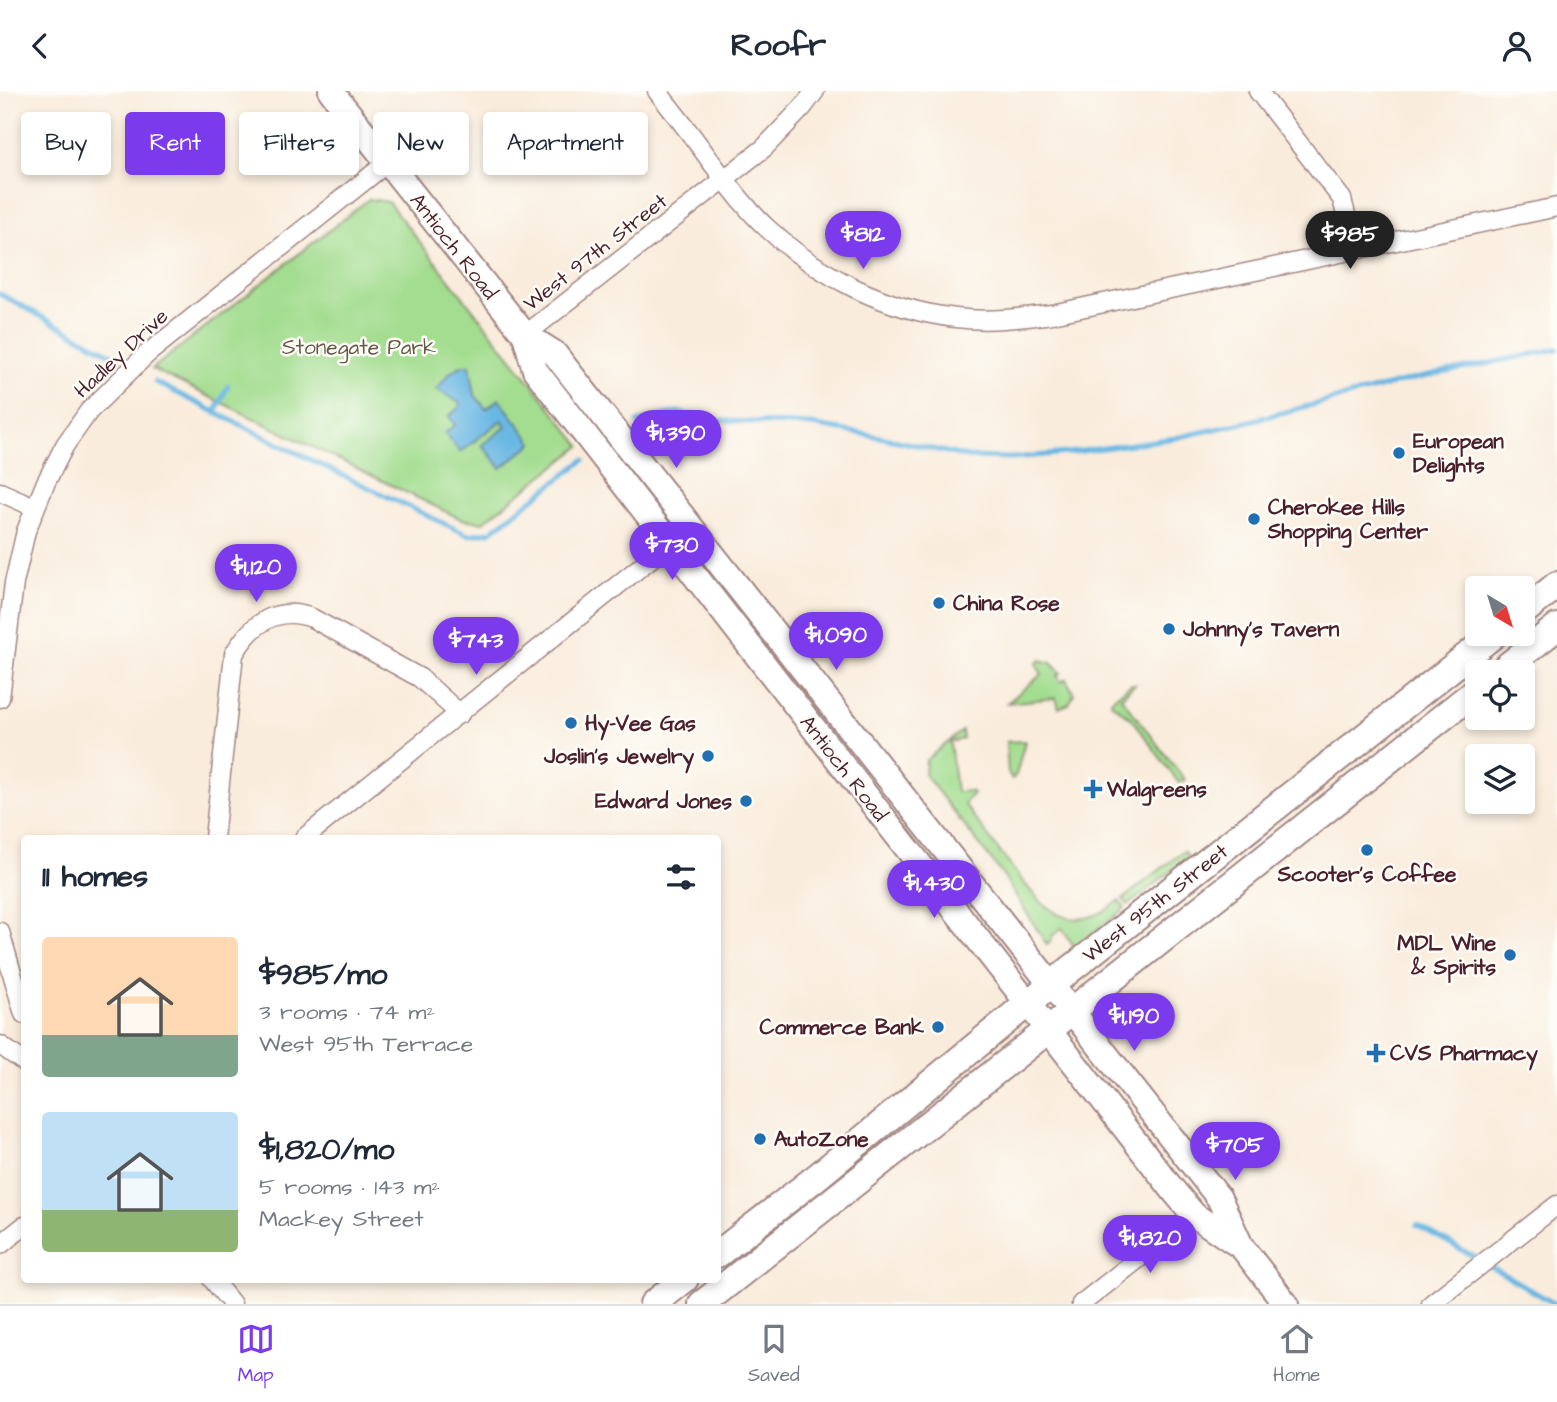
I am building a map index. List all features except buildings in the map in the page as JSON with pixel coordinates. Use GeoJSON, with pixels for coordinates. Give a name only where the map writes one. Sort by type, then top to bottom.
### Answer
{"type":"FeatureCollection","features":[{"type":"Feature","properties":{"kind":"main road","name":"Antioch Road"},"geometry":{"type":"LineString","coordinates":[[331,91],[373,143]]}},
{"type":"Feature","properties":{"kind":"main road","name":"Antioch Road"},"geometry":{"type":"LineString","coordinates":[[398,175],[525,335],[554,353],[1053,984],[1219,1198],[1241,1246],[1286,1304]]}},
{"type":"Feature","properties":{"kind":"main road","name":"Antioch Road"},"geometry":{"type":"LineString","coordinates":[[525,335],[534,370],[1194,1215],[1241,1246]]}},
{"type":"Feature","properties":{"kind":"main road"},"geometry":{"type":"LineString","coordinates":[[1535,603],[1557,585]]}},
{"type":"Feature","properties":{"kind":"main road"},"geometry":{"type":"LineString","coordinates":[[1515,660],[1557,627]]}},
{"type":"Feature","properties":{"kind":"main road","name":"West 95th Street"},"geometry":{"type":"LineString","coordinates":[[721,1252],[1028,1003],[1480,646]]}},
{"type":"Feature","properties":{"kind":"main road","name":"West 95th Street"},"geometry":{"type":"LineString","coordinates":[[702,1304],[1465,699]]}},
{"type":"Feature","properties":{"kind":"main road"},"geometry":{"type":"LineString","coordinates":[[653,1304],[680,1283]]}},
{"type":"Feature","properties":{"kind":"street"},"geometry":{"type":"LineString","coordinates":[[657,91],[725,180],[766,228],[804,260],[841,282],[884,301],[957,318],[1007,320],[1052,314],[1557,207]]}},
{"type":"Feature","properties":{"kind":"street","name":"West 97th Street"},"geometry":{"type":"LineString","coordinates":[[525,335],[764,148],[815,91]]}},
{"type":"Feature","properties":{"kind":"street"},"geometry":{"type":"LineString","coordinates":[[1258,91],[1342,199],[1355,250]]}},
{"type":"Feature","properties":{"kind":"street","name":"Hadley Drive"},"geometry":{"type":"LineString","coordinates":[[0,698],[14,583],[34,507],[65,445],[89,411],[147,354],[373,174]]}},
{"type":"Feature","properties":{"kind":"street"},"geometry":{"type":"LineString","coordinates":[[0,492],[34,507]]}},
{"type":"Feature","properties":{"kind":"street"},"geometry":{"type":"LineString","coordinates":[[308,835],[670,543]]}},
{"type":"Feature","properties":{"kind":"street"},"geometry":{"type":"LineString","coordinates":[[214,835],[234,654],[248,633],[262,622],[282,613],[297,613],[312,618],[420,678],[460,714]]}},
{"type":"Feature","properties":{"kind":"street"},"geometry":{"type":"LineString","coordinates":[[0,932],[21,1004]]}},
{"type":"Feature","properties":{"kind":"street"},"geometry":{"type":"LineString","coordinates":[[0,1045],[21,1060]]}},
{"type":"Feature","properties":{"kind":"street"},"geometry":{"type":"LineString","coordinates":[[1431,1304],[1557,1205]]}},
{"type":"Feature","properties":{"kind":"street"},"geometry":{"type":"LineString","coordinates":[[1082,1304],[1194,1215]]}},
{"type":"Feature","properties":{"kind":"street"},"geometry":{"type":"LineString","coordinates":[[0,1245],[21,1228]]}},
{"type":"Feature","properties":{"kind":"street"},"geometry":{"type":"LineString","coordinates":[[215,1283],[232,1304]]}},
{"type":"Feature","properties":{"kind":"green space","name":"Stonegate Park"},"geometry":{"type":"Polygon","coordinates":[[[369,199],[388,202],[581,446],[483,522],[461,519],[152,369],[369,199]]]}},
{"type":"Feature","properties":{"kind":"green space"},"geometry":{"type":"Polygon","coordinates":[[[1040,660],[1051,663],[1061,673],[1057,676],[1061,682],[1066,679],[1074,694],[1069,704],[1059,708],[1056,698],[1007,703],[1042,674],[1036,664],[1040,660]]]}},
{"type":"Feature","properties":{"kind":"green space"},"geometry":{"type":"Polygon","coordinates":[[[1131,684],[1135,684],[1121,697],[1185,780],[1179,783],[1131,718],[1112,704],[1111,700],[1131,684]]]}},
{"type":"Feature","properties":{"kind":"green space"},"geometry":{"type":"Polygon","coordinates":[[[962,731],[963,739],[950,742],[956,792],[973,793],[964,804],[1044,905],[1070,918],[1084,918],[1101,913],[1119,901],[1125,908],[1075,948],[1062,928],[1051,937],[1052,940],[1047,945],[1002,874],[925,775],[926,760],[962,731]]]}},
{"type":"Feature","properties":{"kind":"green space"},"geometry":{"type":"Polygon","coordinates":[[[1025,741],[1016,775],[1012,779],[1008,773],[1006,742],[1025,741]]]}},
{"type":"Feature","properties":{"kind":"green space"},"geometry":{"type":"Polygon","coordinates":[[[1184,851],[1189,857],[1128,905],[1123,899],[1184,851]]]}},
{"type":"Feature","properties":{"kind":"water"},"geometry":{"type":"Polygon","coordinates":[[[463,365],[470,365],[475,395],[486,409],[499,399],[533,443],[501,468],[482,445],[506,427],[502,420],[460,452],[445,433],[455,425],[449,416],[459,408],[460,403],[436,389],[452,371],[463,365]]]}},
{"type":"Feature","properties":{"kind":"waterway"},"geometry":{"type":"LineString","coordinates":[[0,294],[111,354]]}},
{"type":"Feature","properties":{"kind":"waterway"},"geometry":{"type":"LineString","coordinates":[[638,422],[677,412],[709,420],[812,425],[968,457],[1012,458],[1175,438],[1414,379],[1557,349]]}},
{"type":"Feature","properties":{"kind":"waterway"},"geometry":{"type":"LineString","coordinates":[[155,382],[468,535],[490,532],[584,460]]}},
{"type":"Feature","properties":{"kind":"waterway"},"geometry":{"type":"LineString","coordinates":[[215,413],[228,386]]}},
{"type":"Feature","properties":{"kind":"waterway"},"geometry":{"type":"LineString","coordinates":[[1417,1225],[1480,1260]]}},
{"type":"Feature","properties":{"kind":"waterway"},"geometry":{"type":"LineString","coordinates":[[1488,1265],[1555,1304]]}},
{"type":"Feature","properties":{"kind":"place","name":"European Delights"},"geometry":{"type":"Point","coordinates":[1399,453]}},
{"type":"Feature","properties":{"kind":"place","name":"Cherokee Hills Shopping Center"},"geometry":{"type":"Point","coordinates":[1254,519]}},
{"type":"Feature","properties":{"kind":"place","name":"China Rose"},"geometry":{"type":"Point","coordinates":[939,603]}},
{"type":"Feature","properties":{"kind":"place","name":"Johnny's Tavern"},"geometry":{"type":"Point","coordinates":[1169,629]}},
{"type":"Feature","properties":{"kind":"place","name":"Hy-Vee Gas"},"geometry":{"type":"Point","coordinates":[571,723]}},
{"type":"Feature","properties":{"kind":"place","name":"Joslin's Jewelry"},"geometry":{"type":"Point","coordinates":[708,756]}},
{"type":"Feature","properties":{"kind":"place","name":"Walgreens"},"geometry":{"type":"Point","coordinates":[1093,789]}},
{"type":"Feature","properties":{"kind":"place","name":"Edward Jones"},"geometry":{"type":"Point","coordinates":[746,801]}},
{"type":"Feature","properties":{"kind":"place","name":"Scooter's Coffee"},"geometry":{"type":"Point","coordinates":[1367,850]}},
{"type":"Feature","properties":{"kind":"place","name":"MDL Wine & Spirits"},"geometry":{"type":"Point","coordinates":[1510,955]}},
{"type":"Feature","properties":{"kind":"place","name":"Commerce Bank"},"geometry":{"type":"Point","coordinates":[938,1027]}},
{"type":"Feature","properties":{"kind":"place","name":"CVS Pharmacy"},"geometry":{"type":"Point","coordinates":[1376,1053]}},
{"type":"Feature","properties":{"kind":"place","name":"AutoZone"},"geometry":{"type":"Point","coordinates":[760,1139]}}]}
